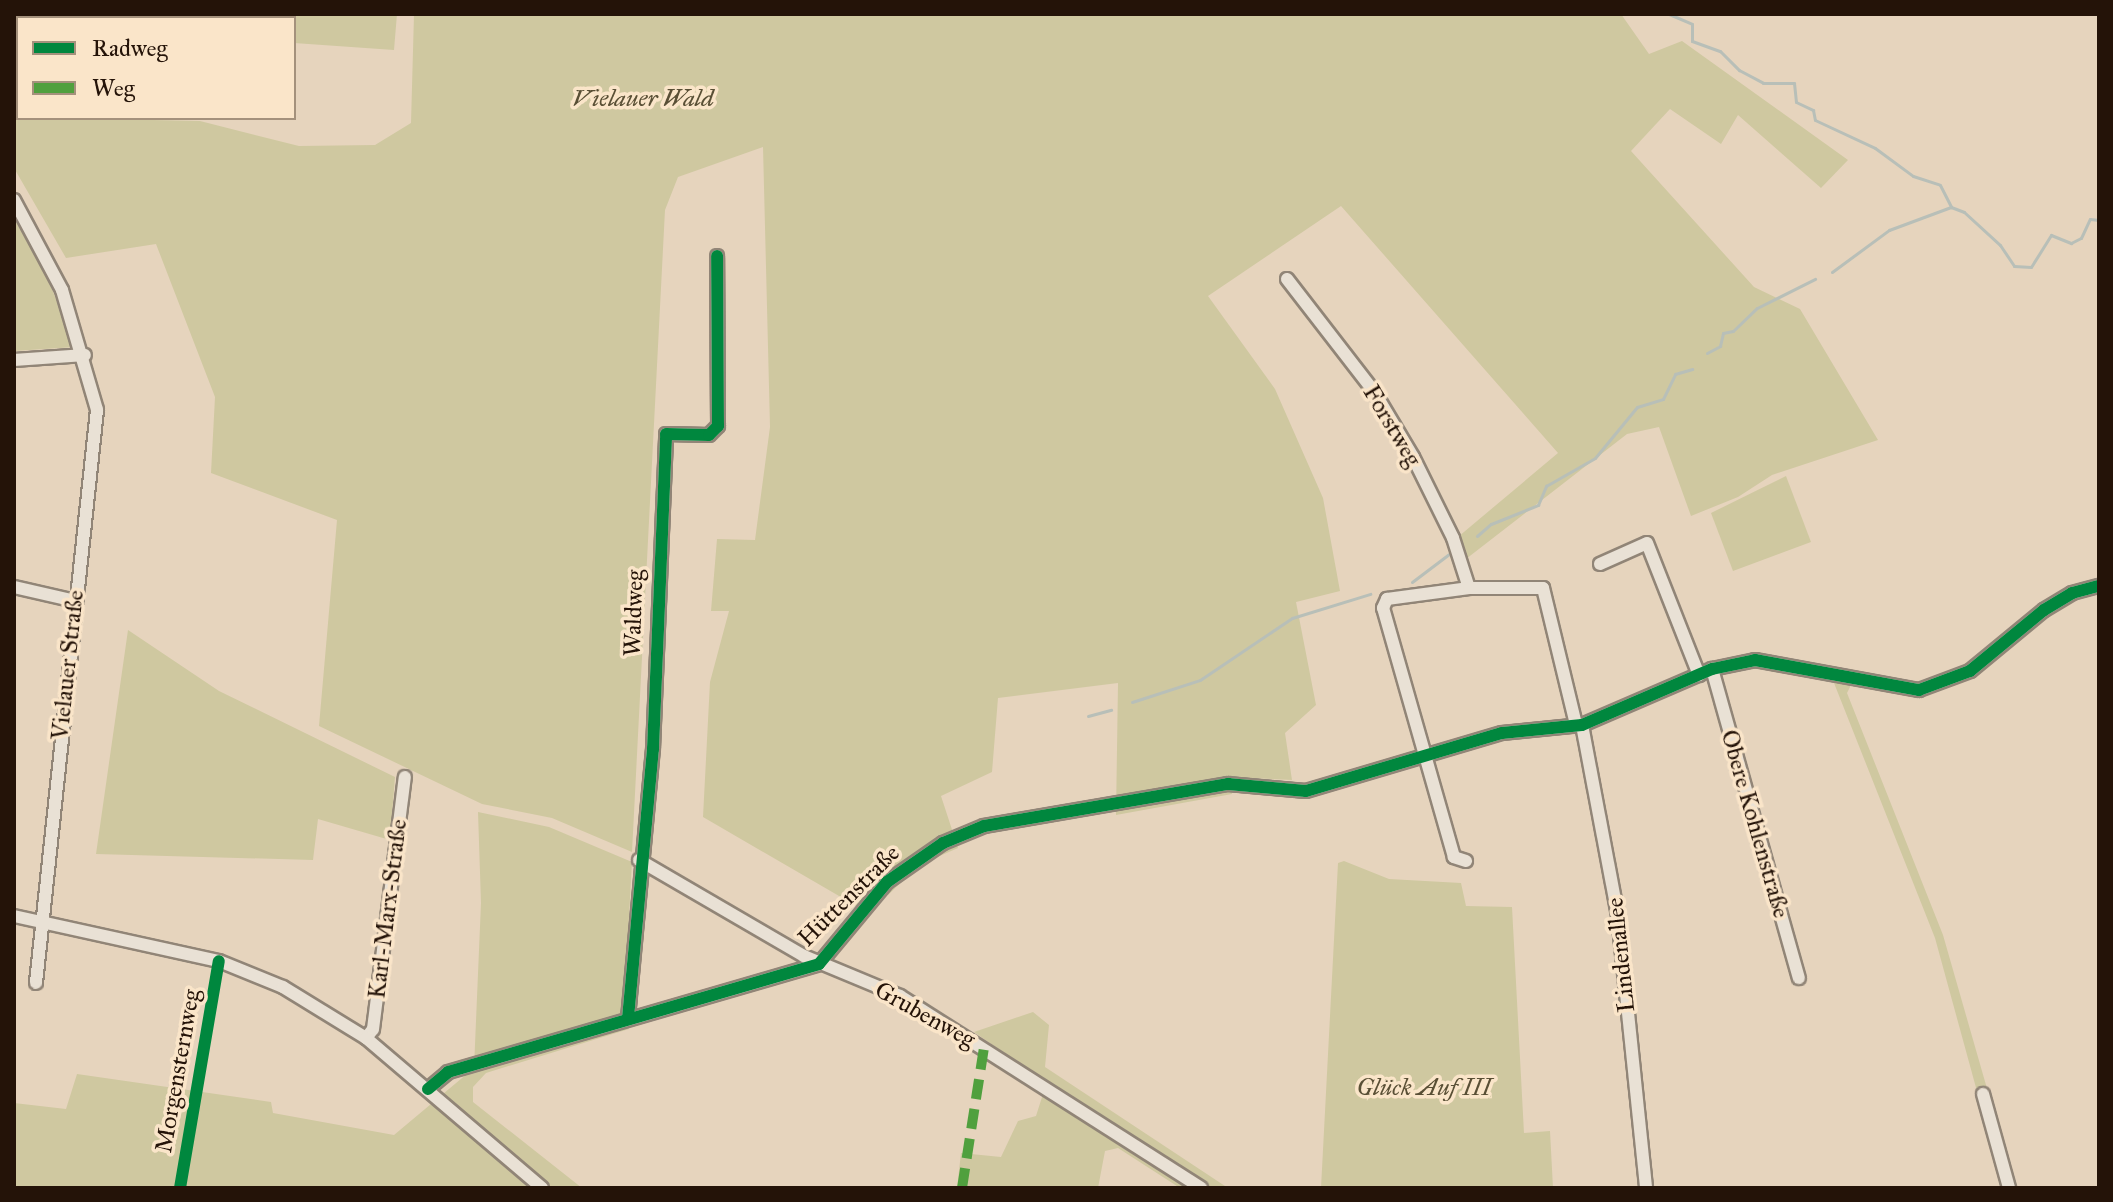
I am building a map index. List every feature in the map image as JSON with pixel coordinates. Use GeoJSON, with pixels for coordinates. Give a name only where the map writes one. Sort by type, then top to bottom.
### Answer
{"type":"FeatureCollection","features":[{"type":"Feature","properties":{"kind":"street","name":"Vielauer Straße"},"geometry":{"type":"LineString","coordinates":[[14,200],[43,246],[85,355],[97,410],[39,921],[36,983]]}},
{"type":"Feature","properties":{"kind":"street","name":"Waldweg"},"geometry":{"type":"LineString","coordinates":[[628,1018],[639,860],[653,749],[666,434],[709,435],[718,426],[717,256]]}},
{"type":"Feature","properties":{"kind":"street","name":"Forstweg"},"geometry":{"type":"LineString","coordinates":[[1287,279],[1375,393],[1413,457],[1453,538],[1469,588]]}},
{"type":"Feature","properties":{"kind":"street"},"geometry":{"type":"LineString","coordinates":[[14,360],[85,355]]}},
{"type":"Feature","properties":{"kind":"street"},"geometry":{"type":"LineString","coordinates":[[1600,564],[1647,543],[1699,675]]}},
{"type":"Feature","properties":{"kind":"street"},"geometry":{"type":"LineString","coordinates":[[1425,758],[1502,733],[1579,724],[1712,669],[1755,660],[1919,690],[1970,671],[2044,610],[2072,593],[2099,586]]}},
{"type":"Feature","properties":{"kind":"street"},"geometry":{"type":"LineString","coordinates":[[14,587],[75,601]]}},
{"type":"Feature","properties":{"kind":"street"},"geometry":{"type":"LineString","coordinates":[[1466,861],[1454,857],[1383,608],[1387,599],[1469,588],[1543,588],[1579,724]]}},
{"type":"Feature","properties":{"kind":"street","name":"Obere Kohlenstraße"},"geometry":{"type":"LineString","coordinates":[[1712,669],[1799,978]]}},
{"type":"Feature","properties":{"kind":"street","name":"Lindenallee"},"geometry":{"type":"LineString","coordinates":[[1579,724],[1618,916],[1646,1188]]}},
{"type":"Feature","properties":{"kind":"street","name":"Hüttenstraße"},"geometry":{"type":"LineString","coordinates":[[428,1089],[448,1072],[819,964],[887,882],[943,843],[984,826],[1228,784],[1306,791],[1425,758]]}},
{"type":"Feature","properties":{"kind":"street","name":"Karl-Marx-Straße"},"geometry":{"type":"LineString","coordinates":[[366,1038],[373,1029],[405,777]]}},
{"type":"Feature","properties":{"kind":"street","name":"Grubenweg"},"geometry":{"type":"LineString","coordinates":[[639,860],[819,964],[900,996],[1201,1188]]}},
{"type":"Feature","properties":{"kind":"street"},"geometry":{"type":"LineString","coordinates":[[14,916],[219,961],[283,987],[366,1038],[542,1188]]}},
{"type":"Feature","properties":{"kind":"street"},"geometry":{"type":"LineString","coordinates":[[1983,1094],[2009,1188]]}},
{"type":"Feature","properties":{"kind":"green space"},"geometry":{"type":"Polygon","coordinates":[[[397,14],[394,50],[296,43],[296,16],[254,16],[397,14]]]}},
{"type":"Feature","properties":{"kind":"green space","name":"Vielauer Wald"},"geometry":{"type":"Polygon","coordinates":[[[414,14],[1621,14],[1649,54],[1682,41],[1848,160],[1821,188],[1738,115],[1721,144],[1670,109],[1631,151],[1754,287],[1800,309],[1878,440],[1772,475],[1738,497],[1691,516],[1659,427],[1627,434],[1466,559],[1458,537],[1558,453],[1341,206],[1208,296],[1275,389],[1323,498],[1340,591],[1296,602],[1316,705],[1285,733],[1292,780],[1229,777],[1232,794],[1116,815],[1118,683],[998,698],[992,772],[941,796],[958,848],[919,865],[888,895],[880,878],[858,907],[703,817],[710,682],[729,611],[711,611],[717,539],[755,540],[770,427],[763,147],[678,177],[665,210],[632,852],[552,818],[482,804],[319,726],[337,520],[211,473],[215,397],[156,244],[66,258],[14,168],[14,117],[16,120],[200,121],[299,146],[375,145],[411,123],[414,14]]]}},
{"type":"Feature","properties":{"kind":"green space"},"geometry":{"type":"Polygon","coordinates":[[[14,219],[44,269],[75,347],[14,351],[14,219]]]}},
{"type":"Feature","properties":{"kind":"green space"},"geometry":{"type":"Polygon","coordinates":[[[1786,476],[1811,542],[1733,571],[1711,513],[1786,476]]]}},
{"type":"Feature","properties":{"kind":"green space"},"geometry":{"type":"Polygon","coordinates":[[[128,630],[219,691],[395,777],[390,840],[318,819],[313,860],[96,854],[128,630]]]}},
{"type":"Feature","properties":{"kind":"green space"},"geometry":{"type":"Polygon","coordinates":[[[1834,683],[1851,685],[1847,693],[1943,935],[1988,1092],[1978,1095],[1935,938],[1834,683]]]}},
{"type":"Feature","properties":{"kind":"green space"},"geometry":{"type":"Polygon","coordinates":[[[478,812],[549,827],[632,862],[624,1007],[629,1029],[486,1073],[473,1087],[473,1102],[582,1188],[14,1188],[14,1103],[66,1109],[77,1074],[271,1102],[273,1113],[394,1135],[474,1068],[481,903],[478,812]]]}},
{"type":"Feature","properties":{"kind":"green space","name":"Glück Auf III"},"geometry":{"type":"Polygon","coordinates":[[[1344,861],[1389,879],[1461,883],[1466,906],[1512,907],[1524,1133],[1550,1131],[1553,1188],[1321,1188],[1338,863],[1344,861]]]}},
{"type":"Feature","properties":{"kind":"green space"},"geometry":{"type":"Polygon","coordinates":[[[1033,1012],[1049,1025],[1045,1067],[1228,1188],[1180,1188],[1118,1148],[1105,1151],[1098,1188],[957,1188],[961,1153],[1001,1157],[1018,1121],[1036,1116],[1043,1094],[1042,1079],[974,1032],[1033,1012]]]}},
{"type":"Feature","properties":{"kind":"waterway"},"geometry":{"type":"LineString","coordinates":[[1669,14],[1692,24],[1692,41],[1720,51],[1739,70],[1763,83],[1794,83],[1796,102],[1813,110],[1815,120],[1875,148],[1913,176],[1940,185],[1951,207],[1964,212],[2000,245],[2014,266],[2031,267],[2051,235],[2071,243],[2081,238],[2090,219],[2099,220]]}},
{"type":"Feature","properties":{"kind":"waterway"},"geometry":{"type":"LineString","coordinates":[[1832,272],[1889,230],[1951,207]]}},
{"type":"Feature","properties":{"kind":"waterway"},"geometry":{"type":"LineString","coordinates":[[1707,353],[1720,346],[1723,333],[1733,331],[1757,308],[1815,279]]}},
{"type":"Feature","properties":{"kind":"waterway"},"geometry":{"type":"LineString","coordinates":[[1477,536],[1491,524],[1538,505],[1546,486],[1595,458],[1637,407],[1663,399],[1675,374],[1692,369]]}},
{"type":"Feature","properties":{"kind":"waterway"},"geometry":{"type":"LineString","coordinates":[[1412,582],[1449,554]]}},
{"type":"Feature","properties":{"kind":"waterway"},"geometry":{"type":"LineString","coordinates":[[1132,702],[1200,680],[1292,618],[1370,594]]}},
{"type":"Feature","properties":{"kind":"waterway"},"geometry":{"type":"LineString","coordinates":[[1088,716],[1111,710]]}},
{"type":"Feature","properties":{"kind":"marked path"},"geometry":{"type":"LineString","coordinates":[[962,1188],[984,1047]]}},
{"type":"Feature","properties":{"kind":"cycle path"},"geometry":{"type":"LineString","coordinates":[[628,1018],[653,749],[666,434],[709,435],[718,426],[717,256]]}},
{"type":"Feature","properties":{"kind":"cycle path"},"geometry":{"type":"LineString","coordinates":[[428,1089],[448,1072],[819,964],[887,882],[943,843],[984,826],[1228,784],[1306,791],[1502,733],[1582,725],[1712,669],[1755,660],[1919,690],[1970,671],[2044,610],[2072,593],[2099,586]]}},
{"type":"Feature","properties":{"kind":"cycle path","name":"Morgensternweg"},"geometry":{"type":"LineString","coordinates":[[180,1188],[219,961]]}}]}
